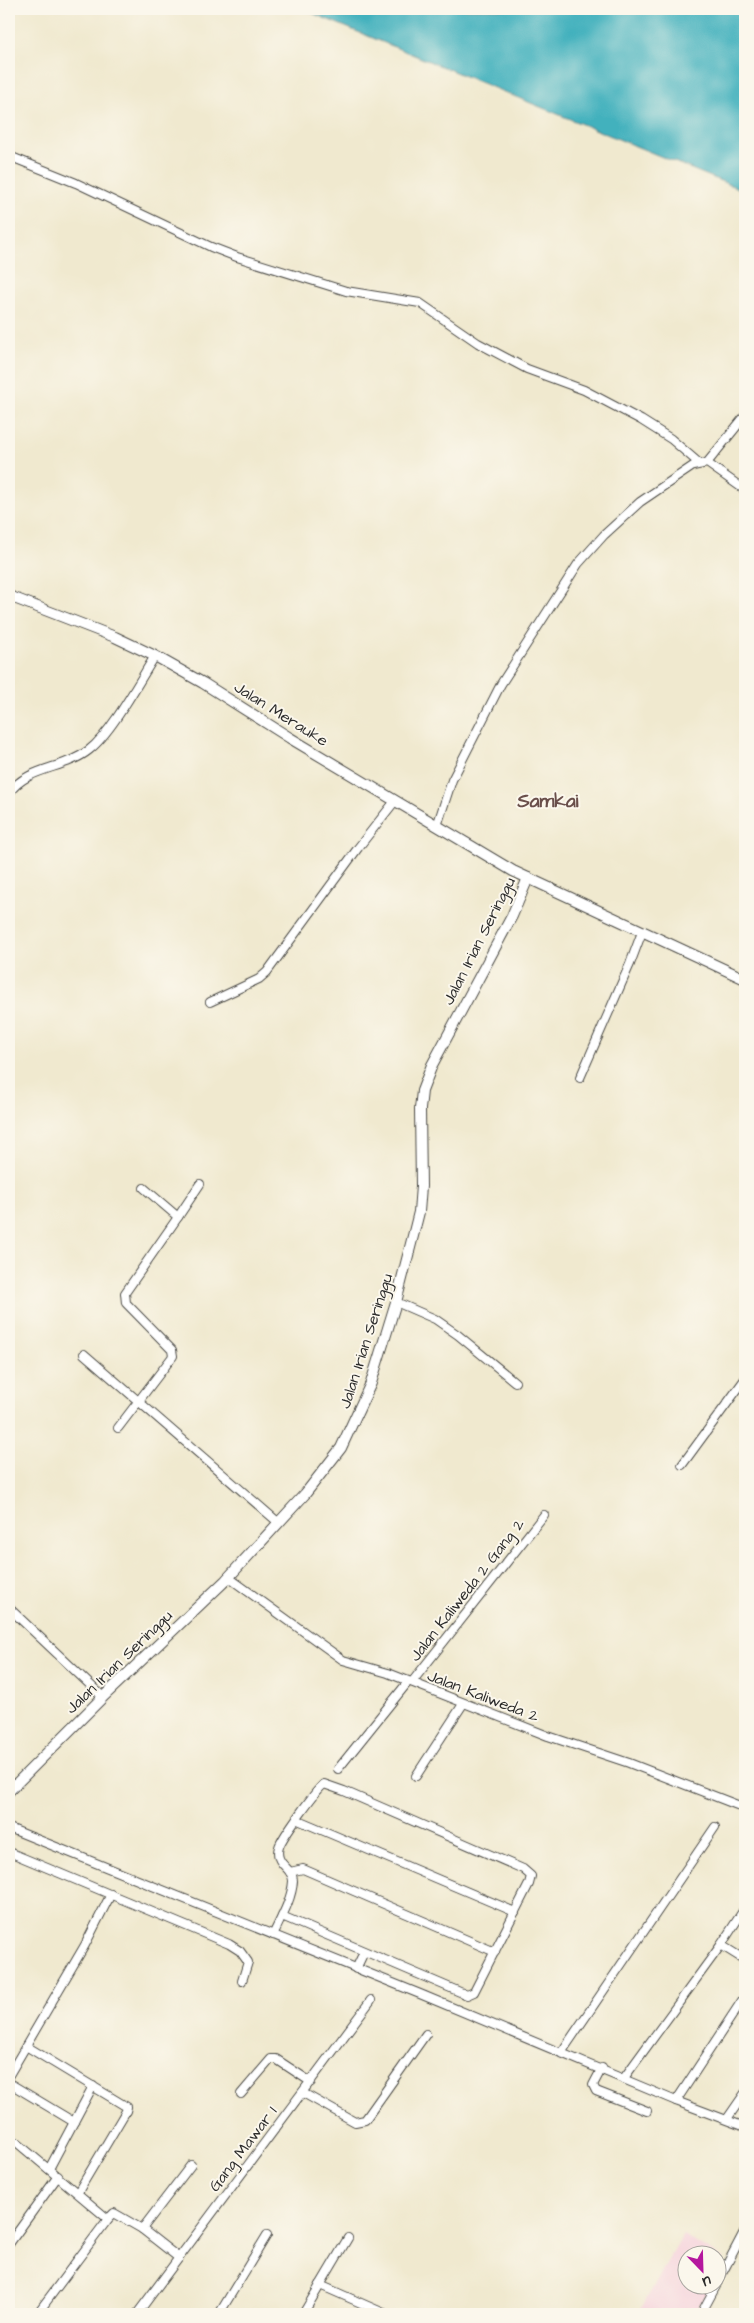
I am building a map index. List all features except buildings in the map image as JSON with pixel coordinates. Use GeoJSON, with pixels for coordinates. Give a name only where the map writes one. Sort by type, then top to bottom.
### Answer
{"type":"FeatureCollection","features":[{"type":"Feature","properties":{"kind":"street"},"geometry":{"type":"LineString","coordinates":[[9,156],[85,187],[211,247],[236,256],[346,291],[420,303],[478,343],[527,369],[584,390],[640,420],[670,439],[703,464],[745,490]]}},
{"type":"Feature","properties":{"kind":"street"},"geometry":{"type":"LineString","coordinates":[[436,826],[452,780],[501,684],[578,564],[604,535],[640,502],[671,479],[703,464],[745,416]]}},
{"type":"Feature","properties":{"kind":"street","name":"Jalan Merauke"},"geometry":{"type":"LineString","coordinates":[[9,596],[115,637],[156,656],[436,826],[528,878],[745,979]]}},
{"type":"Feature","properties":{"kind":"street"},"geometry":{"type":"LineString","coordinates":[[9,793],[18,782],[33,774],[68,762],[89,750],[102,738],[156,656]]}},
{"type":"Feature","properties":{"kind":"street"},"geometry":{"type":"LineString","coordinates":[[210,1002],[259,979],[267,972],[395,801]]}},
{"type":"Feature","properties":{"kind":"street","name":"Jalan Irian Seringgu"},"geometry":{"type":"LineString","coordinates":[[9,1791],[103,1697],[228,1577],[324,1472],[354,1425],[371,1383],[396,1302],[419,1212],[422,1092],[432,1065],[512,916],[528,878]]}},
{"type":"Feature","properties":{"kind":"street"},"geometry":{"type":"LineString","coordinates":[[580,1078],[642,932]]}},
{"type":"Feature","properties":{"kind":"street"},"geometry":{"type":"LineString","coordinates":[[118,1428],[173,1356],[172,1350],[126,1303],[125,1293],[200,1184]]}},
{"type":"Feature","properties":{"kind":"street"},"geometry":{"type":"LineString","coordinates":[[144,1188],[178,1218]]}},
{"type":"Feature","properties":{"kind":"street"},"geometry":{"type":"LineString","coordinates":[[396,1302],[423,1312],[442,1323],[515,1382]]}},
{"type":"Feature","properties":{"kind":"street"},"geometry":{"type":"LineString","coordinates":[[84,1354],[278,1523]]}},
{"type":"Feature","properties":{"kind":"street"},"geometry":{"type":"LineString","coordinates":[[682,1465],[745,1379]]}},
{"type":"Feature","properties":{"kind":"street","name":"Jalan Kaliweda 2 Gang 2"},"geometry":{"type":"LineString","coordinates":[[338,1770],[544,1515]]}},
{"type":"Feature","properties":{"kind":"street","name":"Jalan Kaliweda 2"},"geometry":{"type":"LineString","coordinates":[[228,1577],[343,1660],[388,1673],[463,1704],[548,1736],[629,1763],[745,1808]]}},
{"type":"Feature","properties":{"kind":"street"},"geometry":{"type":"LineString","coordinates":[[9,1608],[103,1697]]}},
{"type":"Feature","properties":{"kind":"street"},"geometry":{"type":"LineString","coordinates":[[416,1776],[463,1704]]}},
{"type":"Feature","properties":{"kind":"street"},"geometry":{"type":"LineString","coordinates":[[273,1935],[282,1916],[293,1880],[290,1872],[279,1859],[279,1848],[314,1794],[324,1784],[344,1790],[529,1872],[531,1876],[529,1884],[474,1992],[467,1995],[282,1916]]}},
{"type":"Feature","properties":{"kind":"street"},"geometry":{"type":"LineString","coordinates":[[298,1820],[515,1912]]}},
{"type":"Feature","properties":{"kind":"street"},"geometry":{"type":"LineString","coordinates":[[561,2053],[715,1827]]}},
{"type":"Feature","properties":{"kind":"street"},"geometry":{"type":"LineString","coordinates":[[9,1828],[420,1994],[676,2101],[745,2127]]}},
{"type":"Feature","properties":{"kind":"street"},"geometry":{"type":"LineString","coordinates":[[9,1852],[228,1944],[240,1951],[248,1962],[242,1981]]}},
{"type":"Feature","properties":{"kind":"street"},"geometry":{"type":"LineString","coordinates":[[290,1872],[303,1870],[494,1952]]}},
{"type":"Feature","properties":{"kind":"street"},"geometry":{"type":"LineString","coordinates":[[9,2075],[85,1945],[111,1894]]}},
{"type":"Feature","properties":{"kind":"street"},"geometry":{"type":"LineString","coordinates":[[624,2078],[721,1945],[745,1908]]}},
{"type":"Feature","properties":{"kind":"street"},"geometry":{"type":"LineString","coordinates":[[721,1945],[745,1960]]}},
{"type":"Feature","properties":{"kind":"street"},"geometry":{"type":"LineString","coordinates":[[356,1969],[364,1952]]}},
{"type":"Feature","properties":{"kind":"street"},"geometry":{"type":"LineString","coordinates":[[676,2101],[745,1996]]}},
{"type":"Feature","properties":{"kind":"street","name":"Gang Mawar 1"},"geometry":{"type":"LineString","coordinates":[[137,2314],[371,2000]]}},
{"type":"Feature","properties":{"kind":"street"},"geometry":{"type":"LineString","coordinates":[[303,2092],[355,2122],[360,2122],[364,2120],[426,2034]]}},
{"type":"Feature","properties":{"kind":"street"},"geometry":{"type":"LineString","coordinates":[[26,2046],[124,2104],[126,2111],[78,2192]]}},
{"type":"Feature","properties":{"kind":"street"},"geometry":{"type":"LineString","coordinates":[[241,2094],[271,2059],[276,2059],[311,2082]]}},
{"type":"Feature","properties":{"kind":"street"},"geometry":{"type":"LineString","coordinates":[[600,2070],[594,2085],[596,2091],[647,2111]]}},
{"type":"Feature","properties":{"kind":"street"},"geometry":{"type":"LineString","coordinates":[[9,2083],[74,2122]]}},
{"type":"Feature","properties":{"kind":"street"},"geometry":{"type":"LineString","coordinates":[[49,2169],[93,2086]]}},
{"type":"Feature","properties":{"kind":"street"},"geometry":{"type":"LineString","coordinates":[[727,2119],[745,2093]]}},
{"type":"Feature","properties":{"kind":"street"},"geometry":{"type":"LineString","coordinates":[[9,2136],[108,2219]]}},
{"type":"Feature","properties":{"kind":"street"},"geometry":{"type":"LineString","coordinates":[[142,2229],[191,2165]]}},
{"type":"Feature","properties":{"kind":"street"},"geometry":{"type":"LineString","coordinates":[[9,2244],[58,2176]]}},
{"type":"Feature","properties":{"kind":"street"},"geometry":{"type":"LineString","coordinates":[[37,2314],[114,2212],[142,2229],[179,2258]]}},
{"type":"Feature","properties":{"kind":"street"},"geometry":{"type":"LineString","coordinates":[[726,2266],[745,2230]]}},
{"type":"Feature","properties":{"kind":"street"},"geometry":{"type":"LineString","coordinates":[[219,2314],[267,2235]]}},
{"type":"Feature","properties":{"kind":"street"},"geometry":{"type":"LineString","coordinates":[[303,2314],[348,2238]]}},
{"type":"Feature","properties":{"kind":"street"},"geometry":{"type":"LineString","coordinates":[[320,2285],[386,2314]]}},
{"type":"Feature","properties":{"kind":"street"},"geometry":{"type":"LineString","coordinates":[[701,2314],[710,2296]]}},
{"type":"Feature","properties":{"kind":"shaded area"},"geometry":{"type":"Polygon","coordinates":[[[683,2235],[701,2246],[677,2246],[683,2235]]]}},
{"type":"Feature","properties":{"kind":"shaded area"},"geometry":{"type":"Polygon","coordinates":[[[676,2247],[676,2296],[705,2296],[695,2314],[638,2314],[676,2247]]]}},
{"type":"Feature","properties":{"kind":"water"},"geometry":{"type":"Polygon","coordinates":[[[302,9],[745,9],[745,191],[302,9]]]}},
{"type":"Feature","properties":{"kind":"district","name":"Samkai"},"geometry":{"type":"Point","coordinates":[548,801]}}]}
